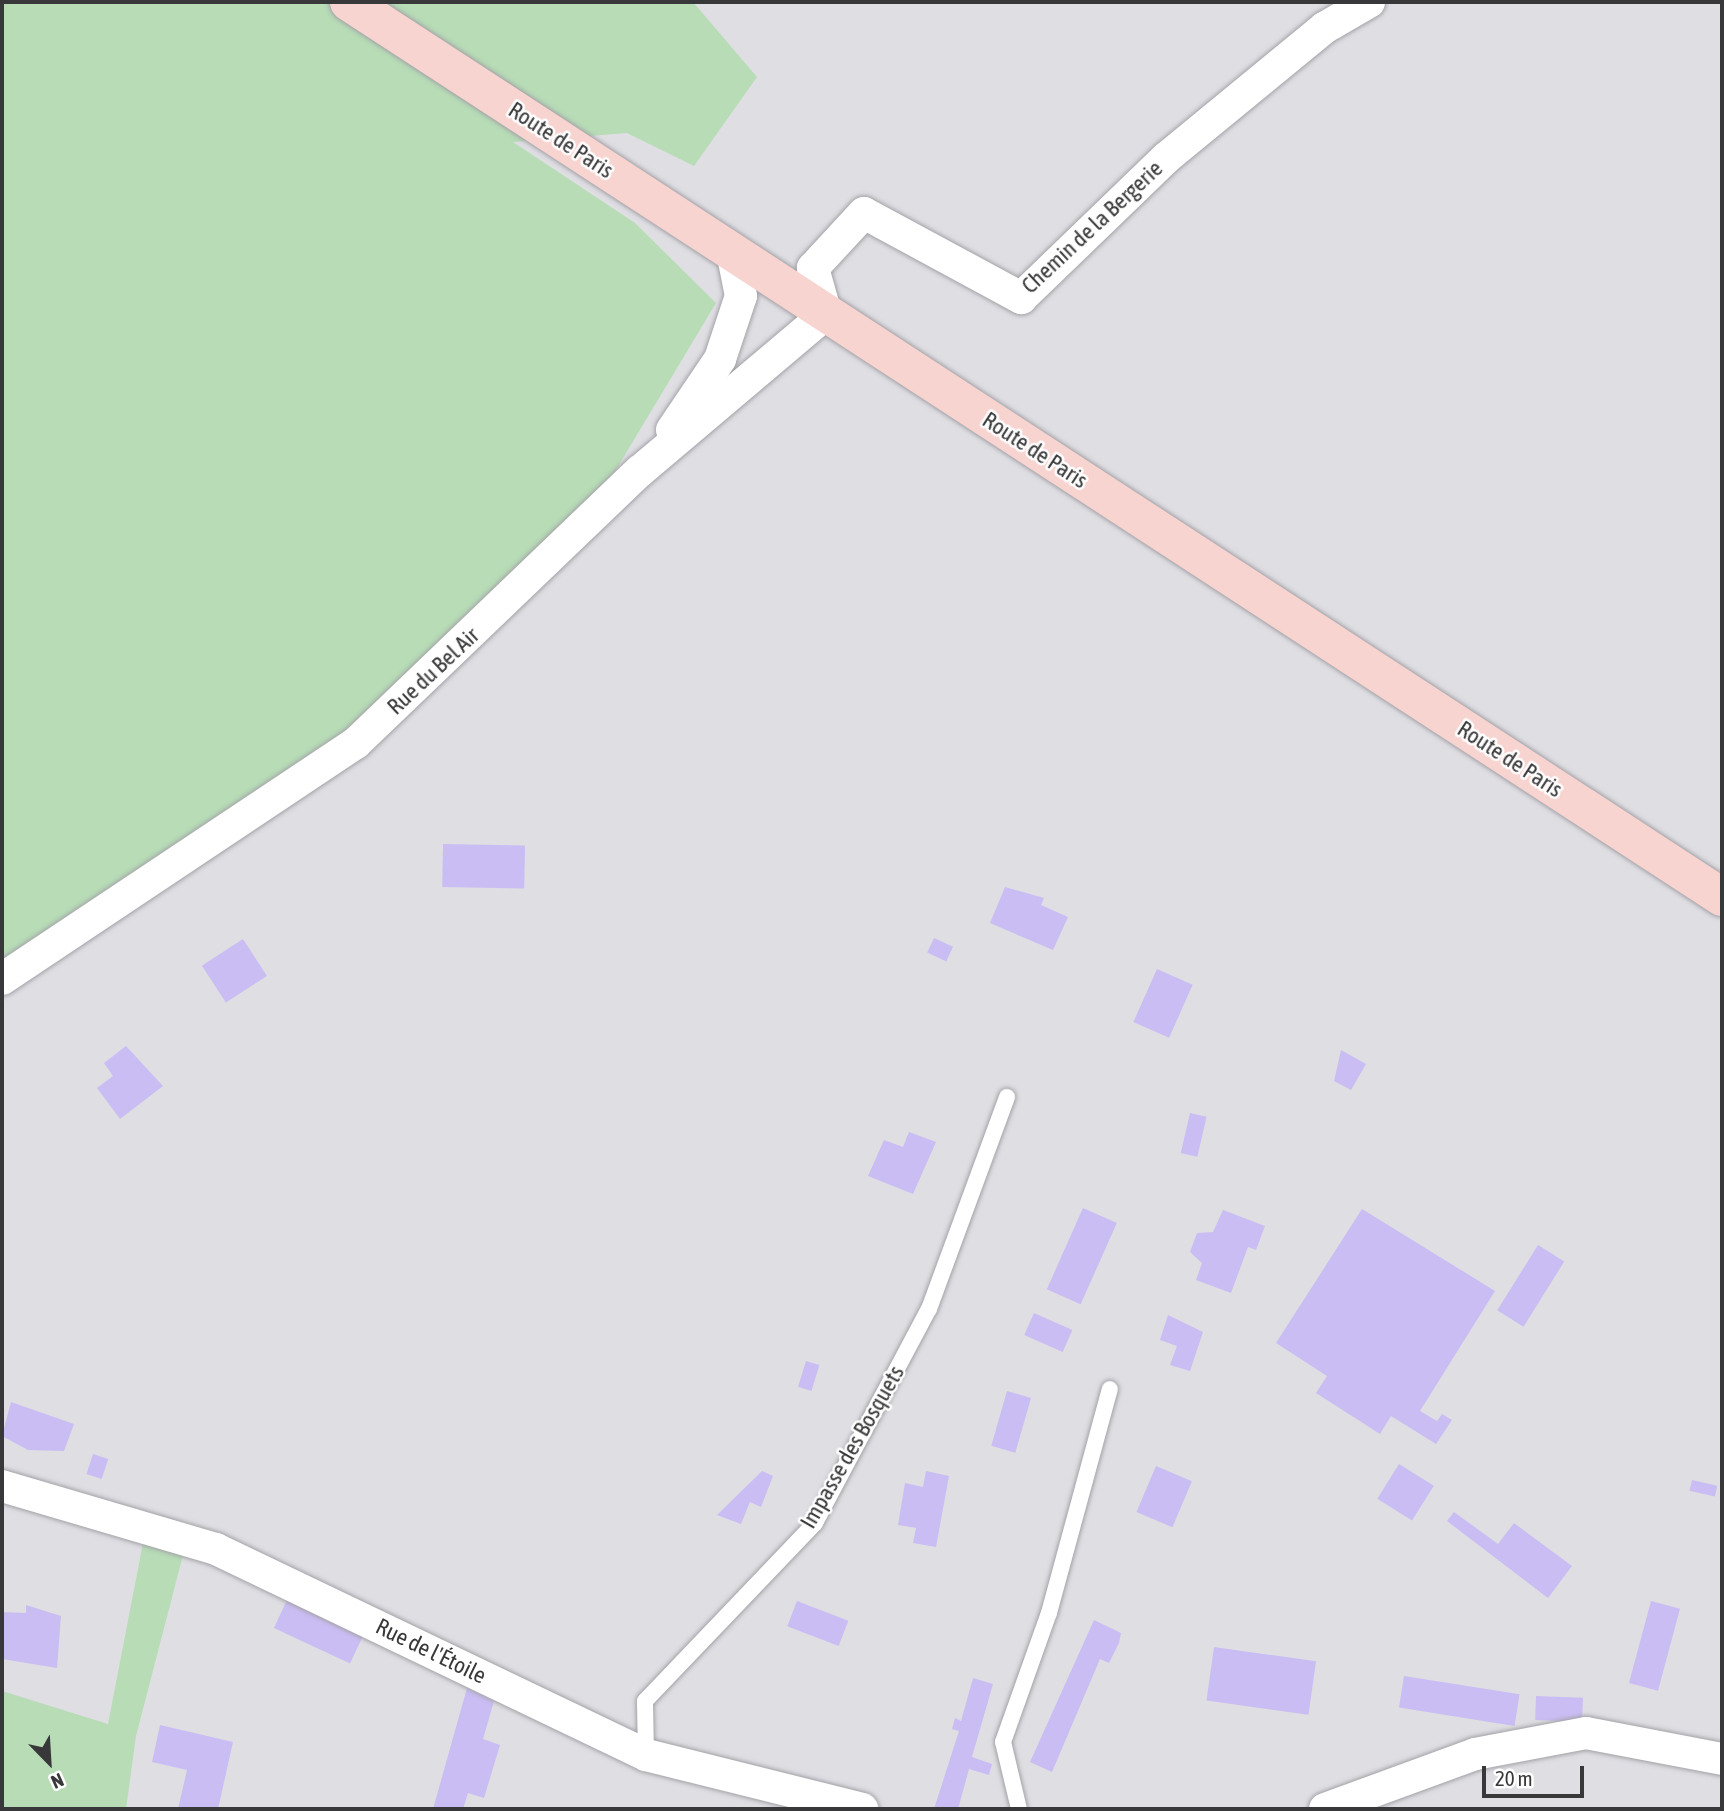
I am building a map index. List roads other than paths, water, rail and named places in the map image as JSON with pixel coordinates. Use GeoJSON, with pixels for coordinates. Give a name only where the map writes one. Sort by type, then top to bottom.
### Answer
{"type":"FeatureCollection","features":[{"type":"Feature","properties":{"kind":"main road","name":"Route de Paris"},"geometry":{"type":"LineString","coordinates":[[349,2],[1722,897]]}},
{"type":"Feature","properties":{"kind":"street","name":"Chemin de la Bergerie"},"geometry":{"type":"LineString","coordinates":[[826,314],[813,268],[864,213],[1021,298],[1166,158],[1324,28],[1369,2]]}},
{"type":"Feature","properties":{"kind":"street"},"geometry":{"type":"LineString","coordinates":[[640,471],[720,359],[741,296],[732,251]]}},
{"type":"Feature","properties":{"kind":"street","name":"Rue du Bel Air"},"geometry":{"type":"LineString","coordinates":[[2,979],[356,743],[640,471],[826,314]]}},
{"type":"Feature","properties":{"kind":"street","name":"Rue de l'Étoile"},"geometry":{"type":"LineString","coordinates":[[2,1486],[216,1549],[646,1755],[862,1809]]}},
{"type":"Feature","properties":{"kind":"street"},"geometry":{"type":"LineString","coordinates":[[1325,1809],[1475,1754],[1586,1733],[1722,1759]]}},
{"type":"Feature","properties":{"kind":"lane","name":"Impasse des Bosquets"},"geometry":{"type":"LineString","coordinates":[[646,1755],[645,1701],[815,1523],[929,1309],[1007,1097]]}},
{"type":"Feature","properties":{"kind":"lane"},"geometry":{"type":"LineString","coordinates":[[1019,1809],[1003,1742],[1049,1613],[1110,1388]]}}]}
